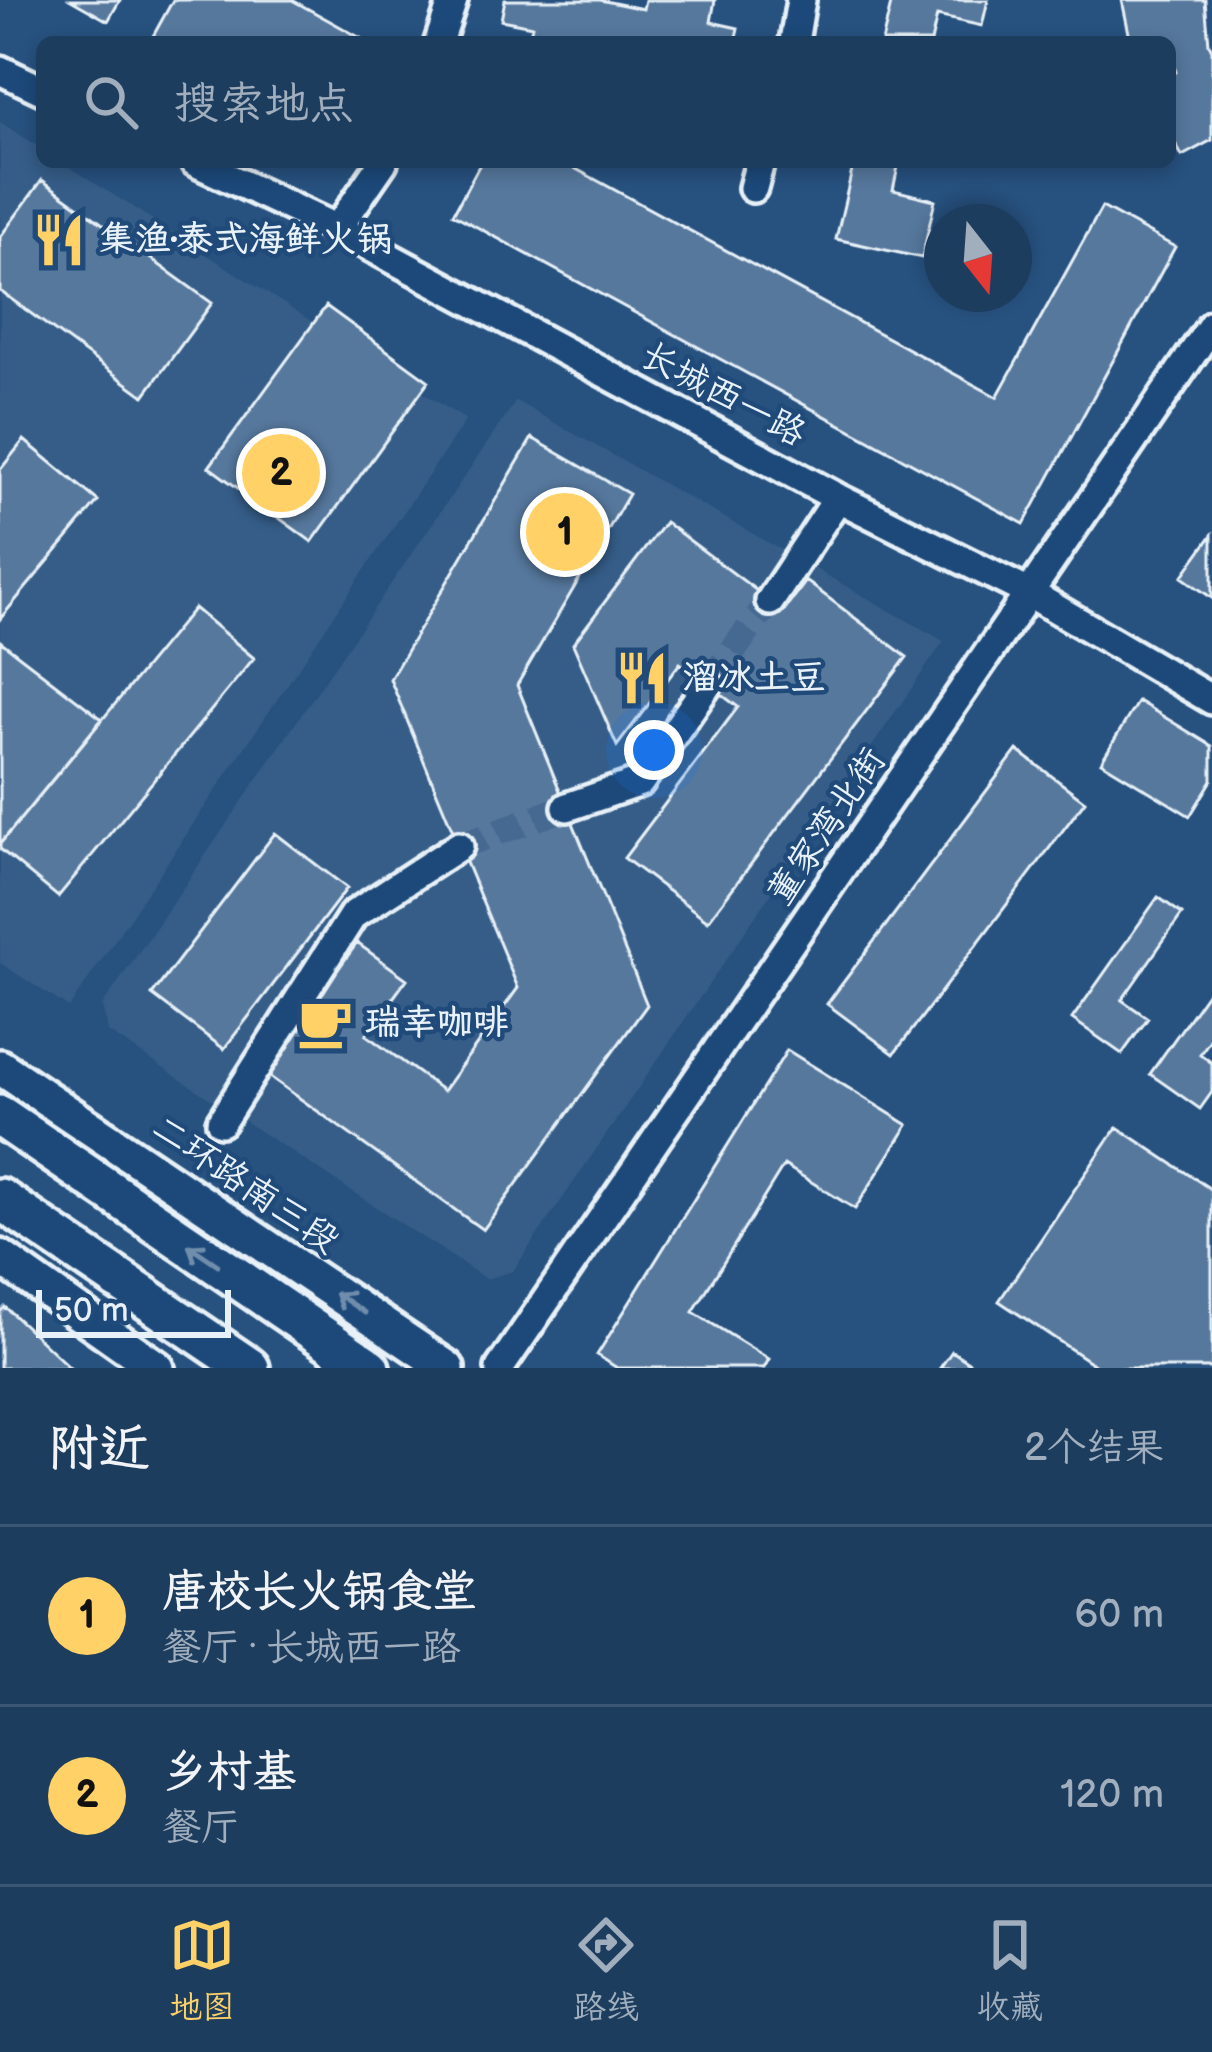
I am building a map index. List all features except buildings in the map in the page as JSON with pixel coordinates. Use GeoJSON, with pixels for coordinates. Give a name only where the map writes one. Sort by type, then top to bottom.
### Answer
{"type":"FeatureCollection","features":[{"type":"Feature","properties":{"kind":"highway"},"geometry":{"type":"LineString","coordinates":[[0,1116],[368,1368]]}},
{"type":"Feature","properties":{"kind":"highway"},"geometry":{"type":"LineString","coordinates":[[0,1198],[249,1368]]}},
{"type":"Feature","properties":{"kind":"main road","name":"二环路南三段"},"geometry":{"type":"LineString","coordinates":[[0,1067],[447,1368]]}},
{"type":"Feature","properties":{"kind":"main road"},"geometry":{"type":"LineString","coordinates":[[0,1258],[157,1368]]}},
{"type":"Feature","properties":{"kind":"street"},"geometry":{"type":"LineString","coordinates":[[441,36],[453,0]]}},
{"type":"Feature","properties":{"kind":"street"},"geometry":{"type":"LineString","coordinates":[[795,36],[801,0]]}},
{"type":"Feature","properties":{"kind":"street"},"geometry":{"type":"LineString","coordinates":[[0,70],[36,87]]}},
{"type":"Feature","properties":{"kind":"street","name":"长城西一路"},"geometry":{"type":"LineString","coordinates":[[208,168],[337,229],[838,498],[1031,594],[1212,700]]}},
{"type":"Feature","properties":{"kind":"street"},"geometry":{"type":"LineString","coordinates":[[337,229],[379,168]]}},
{"type":"Feature","properties":{"kind":"street","name":"董家湾北街"},"geometry":{"type":"LineString","coordinates":[[500,1368],[1212,325]]}},
{"type":"Feature","properties":{"kind":"street"},"geometry":{"type":"LineString","coordinates":[[770,601],[838,498]]}},
{"type":"Feature","properties":{"kind":"street"},"geometry":{"type":"LineString","coordinates":[[567,807],[640,782],[708,684]]}},
{"type":"Feature","properties":{"kind":"street"},"geometry":{"type":"LineString","coordinates":[[221,1122],[353,915],[459,846]]}},
{"type":"Feature","properties":{"kind":"shaded area"},"geometry":{"type":"Polygon","coordinates":[[[0,122],[36,145],[36,168],[71,168],[466,420],[69,1008],[0,963],[0,122]]]}},
{"type":"Feature","properties":{"kind":"shaded area"},"geometry":{"type":"Polygon","coordinates":[[[516,401],[944,641],[513,1271],[486,1279],[108,1032],[102,1006],[516,401]]]}},
{"type":"Feature","properties":{"kind":"tunnel"},"geometry":{"type":"LineString","coordinates":[[708,684],[770,601]]}},
{"type":"Feature","properties":{"kind":"tunnel"},"geometry":{"type":"LineString","coordinates":[[459,846],[567,807]]}},
{"type":"Feature","properties":{"kind":"place","name":"集渔·泰式海鲜火锅"},"geometry":{"type":"Point","coordinates":[59,240]}},
{"type":"Feature","properties":{"kind":"place","name":"乡村基"},"geometry":{"type":"Point","coordinates":[281,473]}},
{"type":"Feature","properties":{"kind":"place","name":"唐校长火锅食堂"},"geometry":{"type":"Point","coordinates":[565,532]}},
{"type":"Feature","properties":{"kind":"place","name":"溜冰土豆"},"geometry":{"type":"Point","coordinates":[642,678]}},
{"type":"Feature","properties":{"kind":"place","name":"瑞幸咖啡"},"geometry":{"type":"Point","coordinates":[325,1023]}}]}
